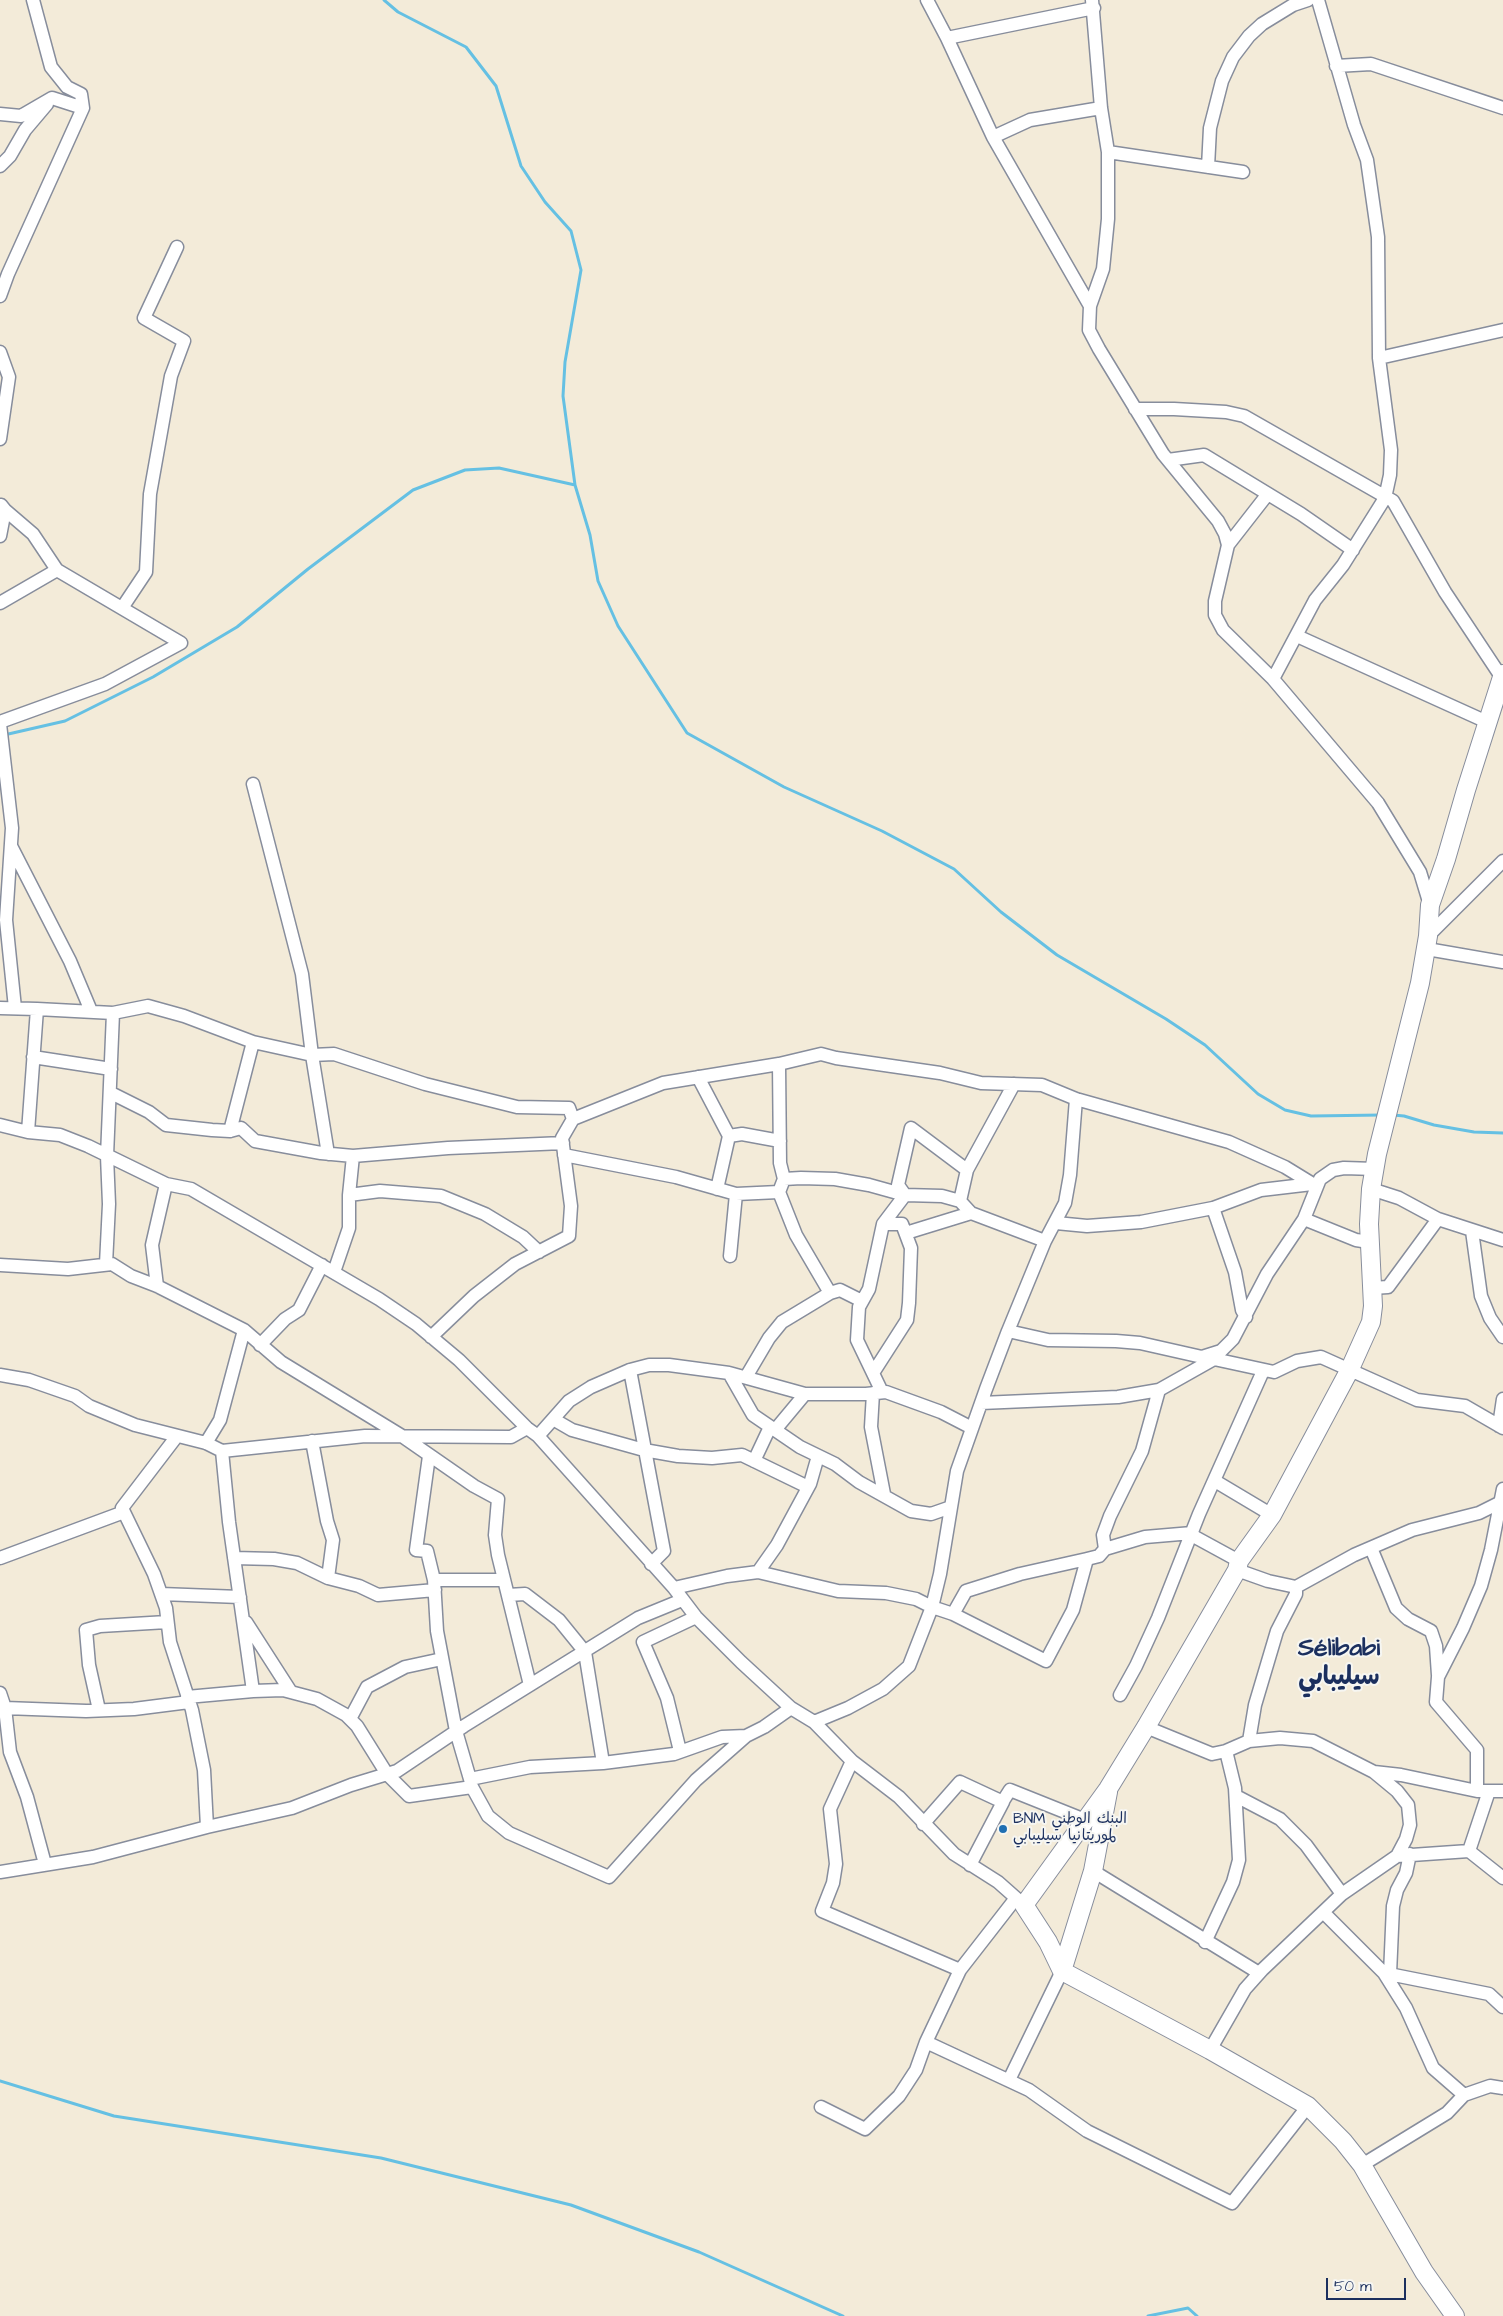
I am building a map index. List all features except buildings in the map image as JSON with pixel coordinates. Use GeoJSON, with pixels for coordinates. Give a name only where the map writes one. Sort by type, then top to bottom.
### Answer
{"type":"FeatureCollection","features":[{"type":"Feature","properties":{"kind":"street"},"geometry":{"type":"LineString","coordinates":[[0,296],[8,274],[83,108],[82,94],[67,87],[51,67],[33,0]]}},
{"type":"Feature","properties":{"kind":"street"},"geometry":{"type":"LineString","coordinates":[[926,0],[947,38],[993,137],[1090,306]]}},
{"type":"Feature","properties":{"kind":"street"},"geometry":{"type":"LineString","coordinates":[[1208,167],[1210,128],[1222,81],[1233,57],[1249,36],[1262,24],[1293,5],[1308,0]]}},
{"type":"Feature","properties":{"kind":"street"},"geometry":{"type":"LineString","coordinates":[[1272,679],[1315,600],[1352,550],[1385,498],[1390,476],[1391,450],[1379,358],[1378,237],[1366,160],[1336,66],[1318,0]]}},
{"type":"Feature","properties":{"kind":"street"},"geometry":{"type":"LineString","coordinates":[[1321,15],[1328,0]]}},
{"type":"Feature","properties":{"kind":"street"},"geometry":{"type":"LineString","coordinates":[[947,38],[1093,4],[1101,108],[1108,152],[1107,241],[1103,269],[1090,306],[1089,330],[1135,409],[1168,460],[1218,521],[1226,534],[1228,545]]}},
{"type":"Feature","properties":{"kind":"street"},"geometry":{"type":"LineString","coordinates":[[1336,66],[1371,64],[1503,108]]}},
{"type":"Feature","properties":{"kind":"street"},"geometry":{"type":"LineString","coordinates":[[0,114],[21,116],[52,98],[83,108]]}},
{"type":"Feature","properties":{"kind":"street"},"geometry":{"type":"LineString","coordinates":[[0,166],[10,156],[25,130],[52,98]]}},
{"type":"Feature","properties":{"kind":"street"},"geometry":{"type":"LineString","coordinates":[[993,137],[1030,120],[1101,108]]}},
{"type":"Feature","properties":{"kind":"street"},"geometry":{"type":"LineString","coordinates":[[1108,152],[1243,172]]}},
{"type":"Feature","properties":{"kind":"street"},"geometry":{"type":"LineString","coordinates":[[122,608],[146,572],[150,494],[171,376],[184,341],[144,318],[177,247]]}},
{"type":"Feature","properties":{"kind":"street"},"geometry":{"type":"LineString","coordinates":[[1379,358],[1503,330]]}},
{"type":"Feature","properties":{"kind":"street"},"geometry":{"type":"LineString","coordinates":[[0,352],[9,377],[0,438]]}},
{"type":"Feature","properties":{"kind":"street"},"geometry":{"type":"LineString","coordinates":[[821,2107],[865,2129],[899,2096],[916,2070],[926,2042],[960,1970],[1020,1902],[1108,1790],[1238,1565],[1272,1515],[1348,1371],[1371,1322],[1372,1288],[1369,1242],[1372,1189],[1383,1129],[1428,942],[1430,905],[1502,676],[1446,592],[1393,501],[1244,416],[1226,412],[1174,408],[1135,409]]}},
{"type":"Feature","properties":{"kind":"street"},"geometry":{"type":"LineString","coordinates":[[1168,460],[1204,455],[1301,514],[1352,550]]}},
{"type":"Feature","properties":{"kind":"street"},"geometry":{"type":"LineString","coordinates":[[1268,495],[1228,545],[1217,585],[1215,615],[1223,630],[1272,679],[1378,803],[1420,872],[1430,905]]}},
{"type":"Feature","properties":{"kind":"street"},"geometry":{"type":"LineString","coordinates":[[0,536],[2,507]]}},
{"type":"Feature","properties":{"kind":"street"},"geometry":{"type":"LineString","coordinates":[[2,507],[33,534],[57,570],[181,642],[105,684],[0,727],[12,828],[6,920],[14,1008]]}},
{"type":"Feature","properties":{"kind":"street"},"geometry":{"type":"LineString","coordinates":[[0,604],[57,570]]}},
{"type":"Feature","properties":{"kind":"street"},"geometry":{"type":"LineString","coordinates":[[1297,636],[1487,722]]}},
{"type":"Feature","properties":{"kind":"street"},"geometry":{"type":"LineString","coordinates":[[253,784],[302,974],[312,1055],[328,1154]]}},
{"type":"Feature","properties":{"kind":"street"},"geometry":{"type":"LineString","coordinates":[[11,846],[70,961],[91,1011]]}},
{"type":"Feature","properties":{"kind":"street"},"geometry":{"type":"LineString","coordinates":[[1428,942],[1503,861]]}},
{"type":"Feature","properties":{"kind":"street"},"geometry":{"type":"LineString","coordinates":[[1428,942],[1503,962]]}},
{"type":"Feature","properties":{"kind":"street"},"geometry":{"type":"LineString","coordinates":[[0,1008],[113,1013],[148,1006],[184,1016],[253,1042],[312,1055],[334,1054],[425,1084],[516,1107],[569,1108],[574,1119]]}},
{"type":"Feature","properties":{"kind":"street"},"geometry":{"type":"LineString","coordinates":[[28,1132],[37,1009]]}},
{"type":"Feature","properties":{"kind":"street"},"geometry":{"type":"LineString","coordinates":[[106,1264],[109,1204],[107,1156],[113,1013]]}},
{"type":"Feature","properties":{"kind":"street"},"geometry":{"type":"LineString","coordinates":[[230,1131],[253,1042]]}},
{"type":"Feature","properties":{"kind":"street"},"geometry":{"type":"LineString","coordinates":[[430,1337],[515,1264],[569,1236],[571,1206],[562,1138],[574,1119],[663,1083],[779,1064],[821,1054],[836,1058],[940,1073],[981,1083],[1042,1085],[1076,1099],[1229,1142],[1285,1167],[1314,1185]]}},
{"type":"Feature","properties":{"kind":"street"},"geometry":{"type":"LineString","coordinates":[[33,1057],[111,1069]]}},
{"type":"Feature","properties":{"kind":"street"},"geometry":{"type":"LineString","coordinates":[[779,1064],[780,1163],[784,1179],[779,1192],[796,1235],[830,1293]]}},
{"type":"Feature","properties":{"kind":"street"},"geometry":{"type":"LineString","coordinates":[[698,1077],[729,1136],[717,1189]]}},
{"type":"Feature","properties":{"kind":"street"},"geometry":{"type":"LineString","coordinates":[[960,1201],[967,1170],[1014,1084]]}},
{"type":"Feature","properties":{"kind":"street"},"geometry":{"type":"LineString","coordinates":[[111,1093],[149,1112],[166,1124],[180,1128],[230,1131],[240,1128],[255,1141],[328,1154],[353,1156],[448,1148],[564,1149],[676,1176],[736,1194],[779,1192]]}},
{"type":"Feature","properties":{"kind":"street"},"geometry":{"type":"LineString","coordinates":[[814,1722],[848,1708],[883,1689],[909,1666],[932,1607],[940,1574],[957,1472],[1008,1332],[1045,1242],[1065,1202],[1070,1175],[1076,1099]]}},
{"type":"Feature","properties":{"kind":"street"},"geometry":{"type":"LineString","coordinates":[[0,1125],[28,1132],[60,1135],[166,1184],[191,1189],[379,1298],[416,1324],[459,1360],[533,1432],[674,1588],[696,1617],[791,1708],[814,1722],[852,1761],[899,1797],[954,1854],[998,1882],[1020,1902],[1048,1942],[1062,1971],[1210,2050],[1308,2106],[1343,2141],[1362,2165],[1424,2272],[1454,2316]]}},
{"type":"Feature","properties":{"kind":"street"},"geometry":{"type":"LineString","coordinates":[[905,1195],[898,1186],[911,1128],[967,1170]]}},
{"type":"Feature","properties":{"kind":"street"},"geometry":{"type":"LineString","coordinates":[[729,1136],[742,1134],[780,1141]]}},
{"type":"Feature","properties":{"kind":"street"},"geometry":{"type":"LineString","coordinates":[[334,1272],[349,1228],[349,1195],[353,1156]]}},
{"type":"Feature","properties":{"kind":"street"},"geometry":{"type":"LineString","coordinates":[[981,1403],[1118,1397],[1159,1390],[1202,1361],[1221,1351],[1233,1339],[1267,1274],[1304,1219],[1314,1185],[1324,1174],[1344,1168],[1375,1170]]}},
{"type":"Feature","properties":{"kind":"street"},"geometry":{"type":"LineString","coordinates":[[784,1179],[835,1179],[869,1185],[905,1195],[942,1196],[960,1201],[971,1213],[1045,1242]]}},
{"type":"Feature","properties":{"kind":"street"},"geometry":{"type":"LineString","coordinates":[[157,1286],[152,1245],[166,1184]]}},
{"type":"Feature","properties":{"kind":"street"},"geometry":{"type":"LineString","coordinates":[[1056,1223],[1087,1226],[1141,1222],[1213,1208],[1261,1190],[1314,1185]]}},
{"type":"Feature","properties":{"kind":"street"},"geometry":{"type":"LineString","coordinates":[[1372,1189],[1399,1198],[1438,1219],[1472,1232],[1503,1240]]}},
{"type":"Feature","properties":{"kind":"street"},"geometry":{"type":"LineString","coordinates":[[349,1195],[380,1191],[441,1196],[485,1214],[523,1237],[539,1252]]}},
{"type":"Feature","properties":{"kind":"street"},"geometry":{"type":"LineString","coordinates":[[730,1256],[736,1194]]}},
{"type":"Feature","properties":{"kind":"street"},"geometry":{"type":"LineString","coordinates":[[884,1494],[871,1427],[878,1393],[873,1373],[858,1340],[859,1307],[869,1289],[883,1224],[905,1195]]}},
{"type":"Feature","properties":{"kind":"street"},"geometry":{"type":"LineString","coordinates":[[1213,1208],[1234,1272],[1242,1310],[1246,1317]]}},
{"type":"Feature","properties":{"kind":"street"},"geometry":{"type":"LineString","coordinates":[[906,1233],[971,1213]]}},
{"type":"Feature","properties":{"kind":"street"},"geometry":{"type":"LineString","coordinates":[[1304,1219],[1356,1240],[1369,1242]]}},
{"type":"Feature","properties":{"kind":"street"},"geometry":{"type":"LineString","coordinates":[[1372,1288],[1388,1286],[1438,1219]]}},
{"type":"Feature","properties":{"kind":"street"},"geometry":{"type":"LineString","coordinates":[[873,1373],[907,1320],[911,1248],[902,1224],[883,1224]]}},
{"type":"Feature","properties":{"kind":"street"},"geometry":{"type":"LineString","coordinates":[[1472,1232],[1481,1296],[1490,1318],[1503,1337]]}},
{"type":"Feature","properties":{"kind":"street"},"geometry":{"type":"LineString","coordinates":[[0,1265],[68,1269],[112,1264],[130,1276],[157,1286],[244,1330],[281,1362],[402,1436],[474,1486],[498,1499],[495,1535],[530,1685]]}},
{"type":"Feature","properties":{"kind":"street"},"geometry":{"type":"LineString","coordinates":[[260,1345],[285,1319],[299,1310],[322,1265]]}},
{"type":"Feature","properties":{"kind":"street"},"geometry":{"type":"LineString","coordinates":[[746,1377],[769,1338],[782,1322],[830,1293],[840,1290],[862,1301]]}},
{"type":"Feature","properties":{"kind":"street"},"geometry":{"type":"LineString","coordinates":[[206,1443],[220,1420],[244,1330]]}},
{"type":"Feature","properties":{"kind":"street"},"geometry":{"type":"LineString","coordinates":[[1008,1332],[1048,1340],[1140,1343],[1202,1361],[1214,1359],[1262,1371],[1274,1372],[1297,1360],[1321,1357],[1348,1371],[1417,1400],[1464,1406],[1501,1427],[1503,1399]]}},
{"type":"Feature","properties":{"kind":"street"},"geometry":{"type":"LineString","coordinates":[[1232,1362],[1233,1339]]}},
{"type":"Feature","properties":{"kind":"street"},"geometry":{"type":"LineString","coordinates":[[0,1375],[28,1380],[75,1396],[89,1406],[135,1425],[206,1443],[222,1451],[278,1447],[312,1441],[365,1436],[511,1437],[533,1432],[553,1419],[569,1401],[591,1388],[630,1370],[649,1365],[669,1364],[729,1373],[805,1394],[886,1392],[941,1412],[972,1428]]}},
{"type":"Feature","properties":{"kind":"street"},"geometry":{"type":"LineString","coordinates":[[630,1370],[664,1551],[651,1564]]}},
{"type":"Feature","properties":{"kind":"street"},"geometry":{"type":"LineString","coordinates":[[1120,1694],[1140,1658],[1262,1371]]}},
{"type":"Feature","properties":{"kind":"street"},"geometry":{"type":"LineString","coordinates":[[729,1373],[753,1415],[800,1448],[835,1464],[859,1482],[884,1494],[911,1511],[931,1514],[951,1507]]}},
{"type":"Feature","properties":{"kind":"street"},"geometry":{"type":"LineString","coordinates":[[1105,1549],[1103,1536],[1110,1516],[1142,1451],[1159,1390]]}},
{"type":"Feature","properties":{"kind":"street"},"geometry":{"type":"LineString","coordinates":[[754,1460],[772,1428],[805,1394]]}},
{"type":"Feature","properties":{"kind":"street"},"geometry":{"type":"LineString","coordinates":[[553,1419],[572,1430],[644,1450],[678,1456],[712,1458],[742,1455],[808,1487]]}},
{"type":"Feature","properties":{"kind":"street"},"geometry":{"type":"LineString","coordinates":[[177,1436],[141,1480],[122,1508],[166,1608],[170,1642],[188,1699],[204,1770],[207,1827]]}},
{"type":"Feature","properties":{"kind":"street"},"geometry":{"type":"LineString","coordinates":[[312,1441],[327,1521],[333,1540],[328,1578]]}},
{"type":"Feature","properties":{"kind":"street"},"geometry":{"type":"LineString","coordinates":[[222,1451],[234,1558],[253,1691]]}},
{"type":"Feature","properties":{"kind":"street"},"geometry":{"type":"LineString","coordinates":[[429,1456],[416,1550],[427,1551],[434,1585],[437,1632],[442,1659],[456,1731],[471,1783],[488,1816],[509,1833],[609,1877],[696,1780],[746,1736],[764,1727],[791,1708]]}},
{"type":"Feature","properties":{"kind":"street"},"geometry":{"type":"LineString","coordinates":[[758,1572],[777,1545],[808,1487],[818,1456]]}},
{"type":"Feature","properties":{"kind":"street"},"geometry":{"type":"LineString","coordinates":[[1215,1481],[1272,1515]]}},
{"type":"Feature","properties":{"kind":"street"},"geometry":{"type":"LineString","coordinates":[[1438,1676],[1482,1586],[1492,1550],[1503,1489]]}},
{"type":"Feature","properties":{"kind":"street"},"geometry":{"type":"LineString","coordinates":[[1192,1533],[1195,1537],[1238,1565],[1268,1581],[1296,1587],[1371,1548],[1419,1528],[1479,1513],[1502,1501]]}},
{"type":"Feature","properties":{"kind":"street"},"geometry":{"type":"LineString","coordinates":[[0,1558],[124,1512]]}},
{"type":"Feature","properties":{"kind":"street"},"geometry":{"type":"LineString","coordinates":[[953,1614],[966,1591],[1020,1574],[1099,1556],[1105,1549],[1145,1537],[1192,1533]]}},
{"type":"Feature","properties":{"kind":"street"},"geometry":{"type":"LineString","coordinates":[[1371,1548],[1396,1608],[1408,1618],[1432,1631],[1436,1646],[1438,1676],[1436,1702],[1477,1750],[1483,1791],[1470,1851]]}},
{"type":"Feature","properties":{"kind":"street"},"geometry":{"type":"LineString","coordinates":[[234,1558],[274,1559],[297,1563],[328,1578],[359,1586],[378,1594],[434,1585],[504,1580]]}},
{"type":"Feature","properties":{"kind":"street"},"geometry":{"type":"LineString","coordinates":[[674,1588],[727,1576],[758,1572],[838,1591],[886,1593],[916,1599],[953,1614],[1046,1661],[1073,1610],[1087,1559]]}},
{"type":"Feature","properties":{"kind":"street"},"geometry":{"type":"LineString","coordinates":[[1249,1741],[1256,1705],[1277,1631],[1296,1594],[1296,1587]]}},
{"type":"Feature","properties":{"kind":"street"},"geometry":{"type":"LineString","coordinates":[[161,1594],[240,1597]]}},
{"type":"Feature","properties":{"kind":"street"},"geometry":{"type":"LineString","coordinates":[[508,1595],[525,1594],[559,1620],[585,1652],[602,1763]]}},
{"type":"Feature","properties":{"kind":"street"},"geometry":{"type":"LineString","coordinates":[[0,1872],[93,1857],[207,1827],[292,1808],[351,1785],[387,1774],[405,1766],[456,1731],[638,1618],[682,1600]]}},
{"type":"Feature","properties":{"kind":"street"},"geometry":{"type":"LineString","coordinates":[[680,1751],[667,1698],[643,1642],[696,1617]]}},
{"type":"Feature","properties":{"kind":"street"},"geometry":{"type":"LineString","coordinates":[[243,1618],[291,1692]]}},
{"type":"Feature","properties":{"kind":"street"},"geometry":{"type":"LineString","coordinates":[[99,1710],[90,1666],[86,1630],[100,1626],[167,1622]]}},
{"type":"Feature","properties":{"kind":"street"},"geometry":{"type":"LineString","coordinates":[[350,1719],[367,1687],[405,1666],[442,1659]]}},
{"type":"Feature","properties":{"kind":"street"},"geometry":{"type":"LineString","coordinates":[[5,1708],[134,1710],[188,1699],[253,1691],[283,1690],[316,1699],[350,1719],[357,1726],[387,1774],[409,1796],[471,1783],[530,1766],[602,1763],[680,1751],[722,1737],[746,1736]]}},
{"type":"Feature","properties":{"kind":"street"},"geometry":{"type":"LineString","coordinates":[[0,1693],[5,1708],[10,1752],[27,1797],[45,1864]]}},
{"type":"Feature","properties":{"kind":"street"},"geometry":{"type":"LineString","coordinates":[[1146,1727],[1212,1754],[1226,1751],[1249,1741],[1280,1738],[1313,1741],[1374,1772],[1397,1791],[1408,1805],[1410,1825],[1406,1839],[1397,1856]]}},
{"type":"Feature","properties":{"kind":"street"},"geometry":{"type":"LineString","coordinates":[[1205,1942],[1233,1882],[1240,1860],[1236,1796],[1231,1764],[1226,1751]]}},
{"type":"Feature","properties":{"kind":"street"},"geometry":{"type":"LineString","coordinates":[[852,1761],[830,1809],[836,1864],[834,1883],[822,1911],[960,1970]]}},
{"type":"Feature","properties":{"kind":"street"},"geometry":{"type":"LineString","coordinates":[[1374,1772],[1401,1774],[1483,1791],[1503,1791]]}},
{"type":"Feature","properties":{"kind":"street"},"geometry":{"type":"LineString","coordinates":[[923,1824],[960,1782],[1003,1801]]}},
{"type":"Feature","properties":{"kind":"street"},"geometry":{"type":"LineString","coordinates":[[970,1865],[1010,1790],[1085,1820]]}},
{"type":"Feature","properties":{"kind":"street"},"geometry":{"type":"LineString","coordinates":[[1009,2080],[1062,1971],[1093,1871],[1108,1790]]}},
{"type":"Feature","properties":{"kind":"street"},"geometry":{"type":"LineString","coordinates":[[1236,1796],[1280,1819],[1306,1846],[1342,1894]]}},
{"type":"Feature","properties":{"kind":"street"},"geometry":{"type":"LineString","coordinates":[[1210,2050],[1245,1990],[1259,1973],[1342,1894],[1397,1856],[1470,1851],[1503,1878]]}},
{"type":"Feature","properties":{"kind":"street"},"geometry":{"type":"LineString","coordinates":[[1387,1973],[1393,1906],[1397,1890],[1406,1873],[1410,1854]]}},
{"type":"Feature","properties":{"kind":"street"},"geometry":{"type":"LineString","coordinates":[[1093,1871],[1205,1942],[1259,1973]]}},
{"type":"Feature","properties":{"kind":"street"},"geometry":{"type":"LineString","coordinates":[[1324,1913],[1387,1973],[1406,2008],[1432,2068],[1464,2095]]}},
{"type":"Feature","properties":{"kind":"street"},"geometry":{"type":"LineString","coordinates":[[1387,1973],[1488,1994],[1503,2007]]}},
{"type":"Feature","properties":{"kind":"street"},"geometry":{"type":"LineString","coordinates":[[926,2042],[1029,2090],[1087,2131],[1232,2203],[1308,2106]]}},
{"type":"Feature","properties":{"kind":"street"},"geometry":{"type":"LineString","coordinates":[[1362,2165],[1439,2118],[1464,2095],[1490,2086],[1503,2088]]}},
{"type":"Feature","properties":{"kind":"waterway"},"geometry":{"type":"LineString","coordinates":[[384,0],[398,12],[466,47],[496,86],[521,166],[545,202],[571,231],[581,270],[565,362],[563,396],[575,485],[590,535],[598,581],[618,626],[687,733],[784,787],[882,831],[954,869],[1001,912],[1057,955],[1166,1019],[1205,1045],[1258,1094],[1285,1110],[1311,1116],[1382,1115]]}},
{"type":"Feature","properties":{"kind":"waterway"},"geometry":{"type":"LineString","coordinates":[[4,735],[65,721],[153,677],[237,627],[308,569],[413,490],[465,470],[499,468],[575,485]]}},
{"type":"Feature","properties":{"kind":"waterway"},"geometry":{"type":"LineString","coordinates":[[1393,1115],[1474,1132],[1503,1133]]}},
{"type":"Feature","properties":{"kind":"waterway"},"geometry":{"type":"LineString","coordinates":[[0,2081],[114,2116],[381,2158],[571,2205],[699,2252],[843,2316]]}},
{"type":"Feature","properties":{"kind":"waterway"},"geometry":{"type":"LineString","coordinates":[[1148,2316],[1188,2308],[1197,2316]]}},
{"type":"Feature","properties":{"kind":"place","name":"BNM البنك الوطني لموريتانيا سيليبابي"},"geometry":{"type":"Point","coordinates":[1003,1829]}},
{"type":"Feature","properties":{"kind":"district","name":"Sélibabi سيليبابي"},"geometry":{"type":"Point","coordinates":[1339,1664]}}]}
